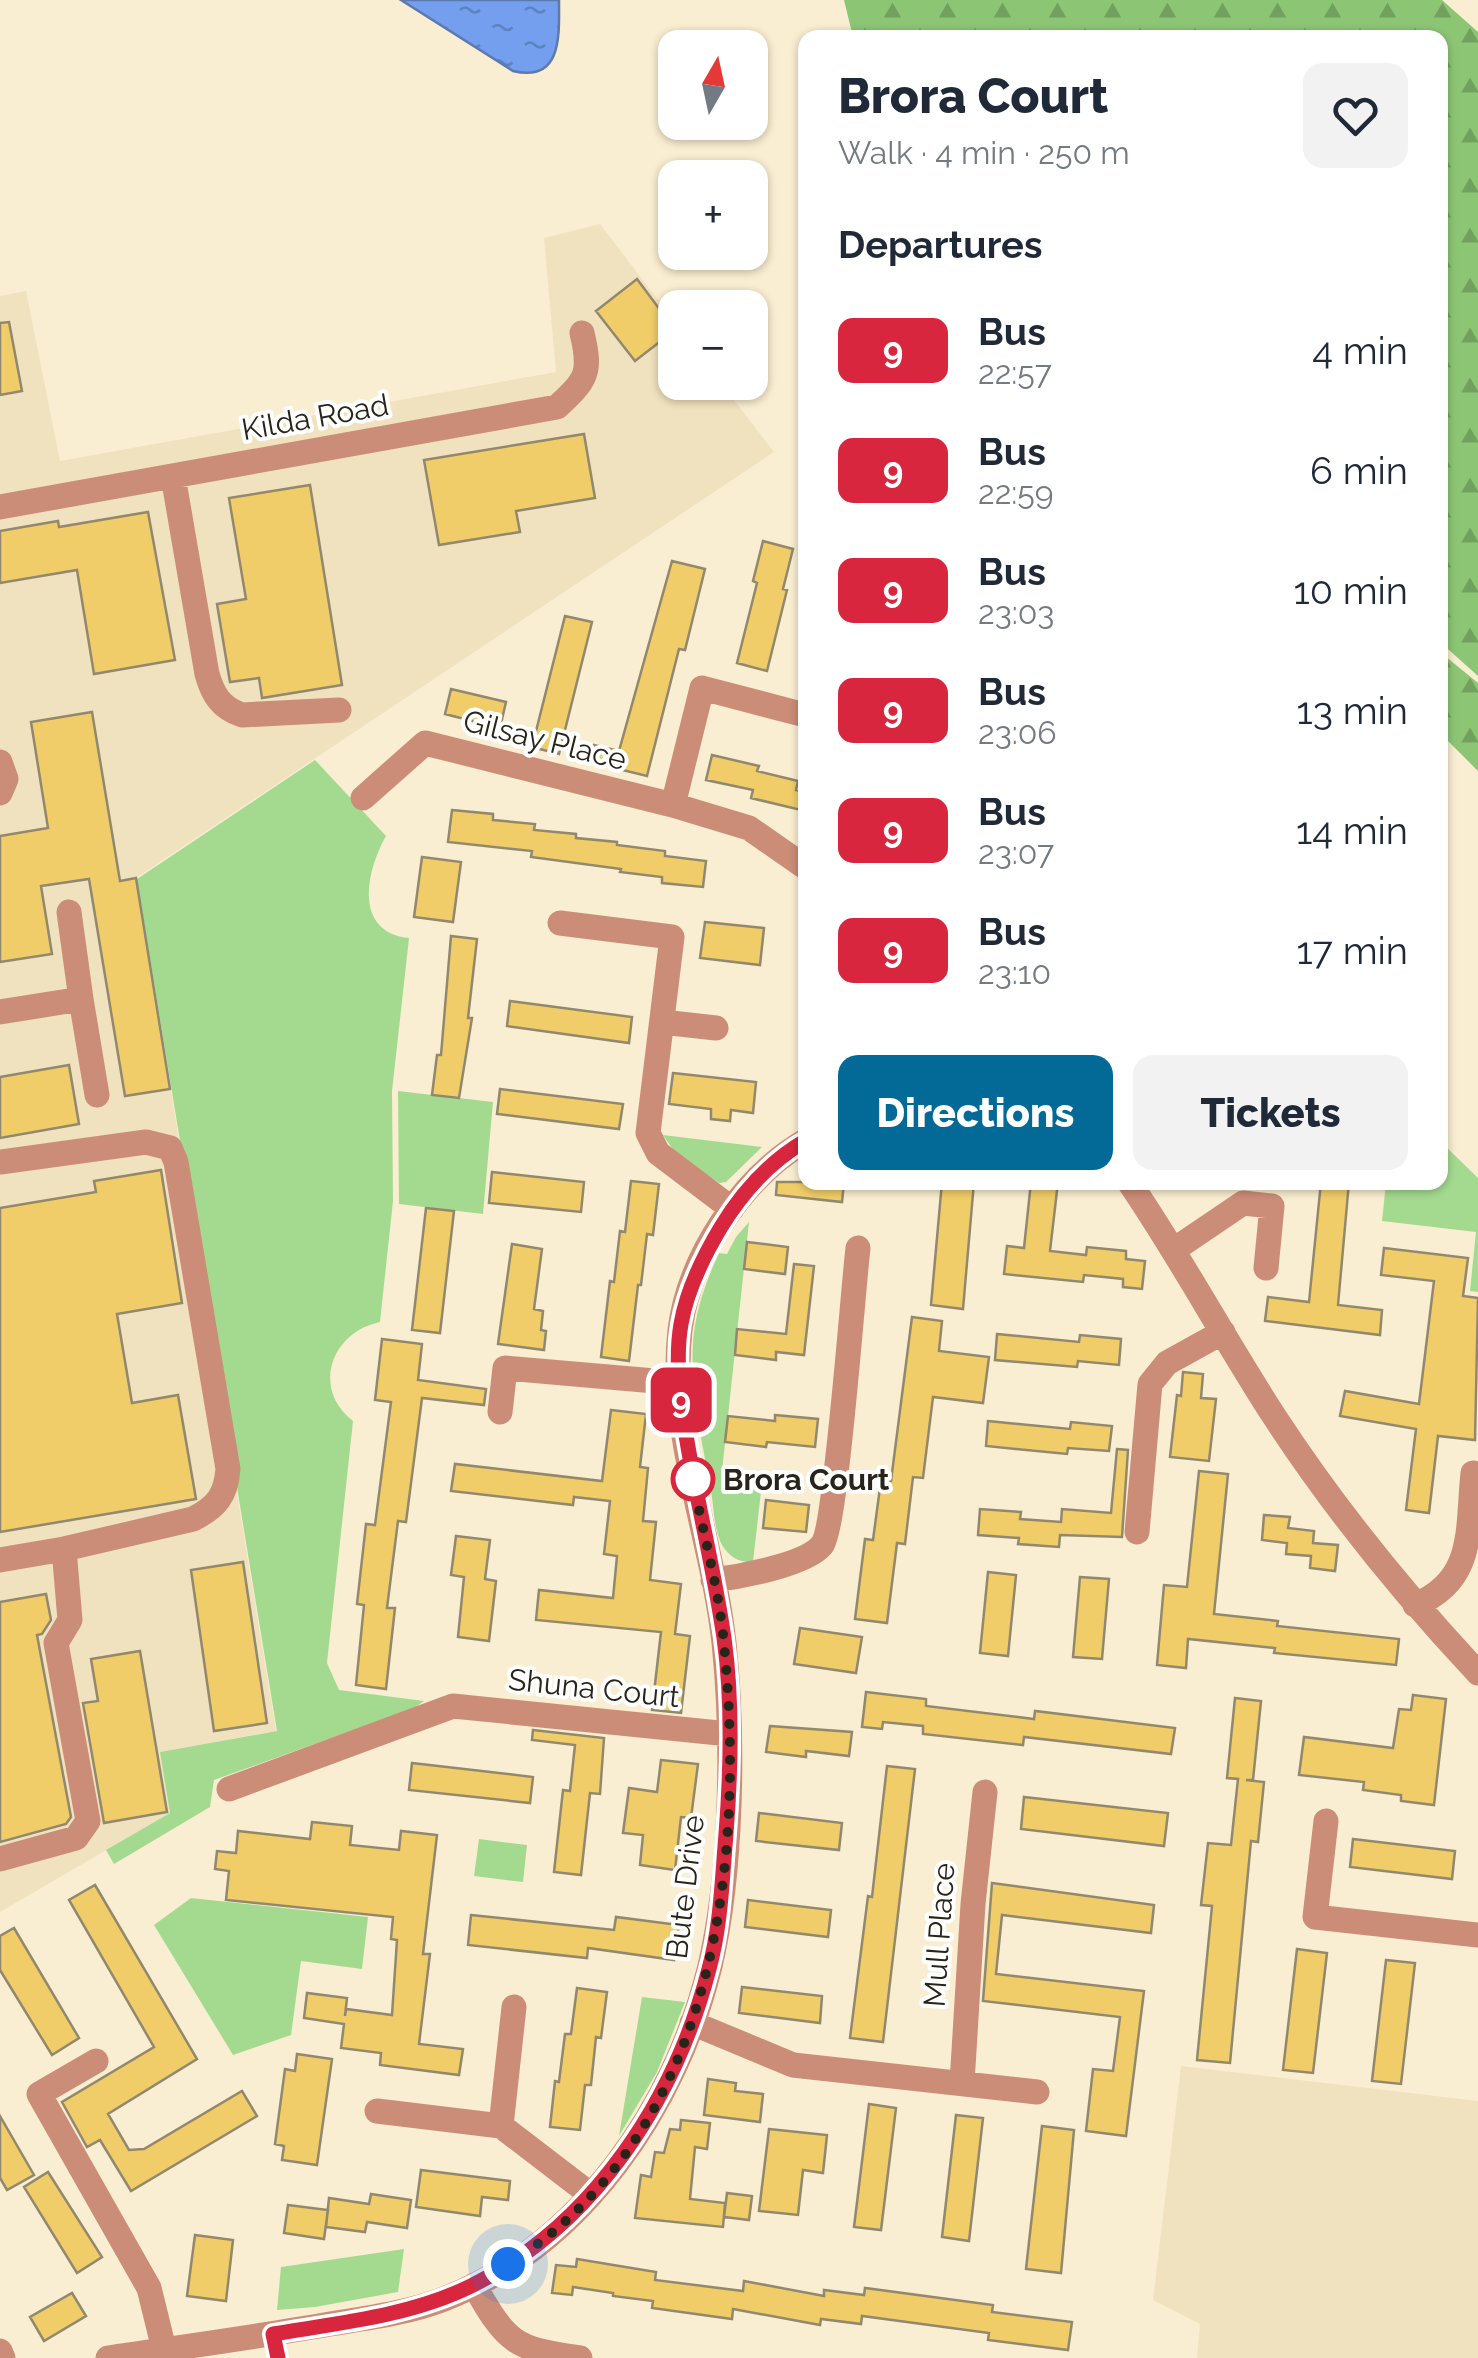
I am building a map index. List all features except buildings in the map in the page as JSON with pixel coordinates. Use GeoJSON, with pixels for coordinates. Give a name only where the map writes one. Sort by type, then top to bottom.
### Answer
{"type":"FeatureCollection","features":[{"type":"Feature","properties":{"kind":"street","name":"Kilda Road"},"geometry":{"type":"LineString","coordinates":[[0,507],[557,408],[582,383],[588,357],[582,333]]}},
{"type":"Feature","properties":{"kind":"street"},"geometry":{"type":"LineString","coordinates":[[174,476],[207,674],[218,700],[242,715],[339,710]]}},
{"type":"Feature","properties":{"kind":"street"},"geometry":{"type":"LineString","coordinates":[[673,805],[702,688],[798,713]]}},
{"type":"Feature","properties":{"kind":"street","name":"Gilsay Place"},"geometry":{"type":"LineString","coordinates":[[363,798],[425,743],[749,828],[798,862]]}},
{"type":"Feature","properties":{"kind":"street"},"geometry":{"type":"LineString","coordinates":[[0,762],[6,779],[0,793]]}},
{"type":"Feature","properties":{"kind":"street"},"geometry":{"type":"LineString","coordinates":[[69,912],[98,1095]]}},
{"type":"Feature","properties":{"kind":"street"},"geometry":{"type":"LineString","coordinates":[[560,923],[672,937],[648,1133],[658,1153],[732,1209]]}},
{"type":"Feature","properties":{"kind":"street"},"geometry":{"type":"LineString","coordinates":[[0,1012],[82,999]]}},
{"type":"Feature","properties":{"kind":"street"},"geometry":{"type":"LineString","coordinates":[[662,1022],[716,1028]]}},
{"type":"Feature","properties":{"kind":"street"},"geometry":{"type":"LineString","coordinates":[[0,1162],[146,1142],[170,1148],[176,1162],[228,1469],[226,1491],[209,1511],[193,1519],[64,1550],[0,1560]]}},
{"type":"Feature","properties":{"kind":"street","name":"Bute Drive"},"geometry":{"type":"LineString","coordinates":[[108,2358],[164,2349],[275,2346],[409,2310],[474,2285],[542,2243],[591,2195],[626,2152],[652,2110],[692,2022],[709,1969],[719,1923],[729,1797],[724,1640],[678,1383],[680,1326],[688,1292],[732,1209],[762,1173],[798,1146]]}},
{"type":"Feature","properties":{"kind":"street"},"geometry":{"type":"LineString","coordinates":[[1134,1190],[1317,1476],[1415,1605],[1478,1673]]}},
{"type":"Feature","properties":{"kind":"street"},"geometry":{"type":"LineString","coordinates":[[1175,1249],[1243,1203],[1272,1206],[1266,1268]]}},
{"type":"Feature","properties":{"kind":"street"},"geometry":{"type":"LineString","coordinates":[[713,1580],[755,1572],[814,1552],[828,1533],[858,1248]]}},
{"type":"Feature","properties":{"kind":"street"},"geometry":{"type":"LineString","coordinates":[[1137,1532],[1150,1384],[1167,1364],[1223,1332]]}},
{"type":"Feature","properties":{"kind":"street"},"geometry":{"type":"LineString","coordinates":[[500,1412],[505,1368],[678,1383]]}},
{"type":"Feature","properties":{"kind":"street"},"geometry":{"type":"LineString","coordinates":[[1415,1605],[1428,1600],[1459,1572],[1471,1548],[1476,1474]]}},
{"type":"Feature","properties":{"kind":"street"},"geometry":{"type":"LineString","coordinates":[[0,1859],[76,1838],[88,1821],[56,1644],[70,1620],[64,1550]]}},
{"type":"Feature","properties":{"kind":"street","name":"Shuna Court"},"geometry":{"type":"LineString","coordinates":[[229,1789],[328,1762],[453,1706],[729,1734]]}},
{"type":"Feature","properties":{"kind":"street","name":"Mull Place"},"geometry":{"type":"LineString","coordinates":[[962,2083],[972,1904],[985,1792]]}},
{"type":"Feature","properties":{"kind":"street"},"geometry":{"type":"LineString","coordinates":[[1326,1821],[1315,1917],[1478,1935]]}},
{"type":"Feature","properties":{"kind":"street"},"geometry":{"type":"LineString","coordinates":[[500,2126],[514,2007]]}},
{"type":"Feature","properties":{"kind":"street"},"geometry":{"type":"LineString","coordinates":[[692,2022],[793,2065],[1036,2092]]}},
{"type":"Feature","properties":{"kind":"street"},"geometry":{"type":"LineString","coordinates":[[96,2061],[40,2094],[149,2288],[164,2349]]}},
{"type":"Feature","properties":{"kind":"street"},"geometry":{"type":"LineString","coordinates":[[377,2111],[500,2126],[591,2195]]}},
{"type":"Feature","properties":{"kind":"street"},"geometry":{"type":"LineString","coordinates":[[474,2285],[500,2329],[512,2340],[533,2350],[580,2358]]}},
{"type":"Feature","properties":{"kind":"shaded area"},"geometry":{"type":"Polygon","coordinates":[[[600,224],[658,300],[658,400],[734,400],[774,452],[136,878],[276,1731],[160,1752],[170,1813],[0,1912],[0,296],[26,291],[60,461],[556,372],[544,238],[600,224]]]}},
{"type":"Feature","properties":{"kind":"shaded area"},"geometry":{"type":"Polygon","coordinates":[[[1181,2066],[1478,2101],[1478,2358],[1197,2358],[1200,2324],[1153,2300],[1181,2066]]]}},
{"type":"Feature","properties":{"kind":"green space"},"geometry":{"type":"Polygon","coordinates":[[[844,0],[1442,0],[1478,32],[1478,676],[1448,649],[1448,30],[851,30],[844,0]]]}},
{"type":"Feature","properties":{"kind":"green space"},"geometry":{"type":"Polygon","coordinates":[[[1448,659],[1478,683],[1478,771],[1448,741],[1448,659]]]}},
{"type":"Feature","properties":{"kind":"green space"},"geometry":{"type":"Polygon","coordinates":[[[315,760],[386,836],[370,883],[372,913],[379,925],[409,938],[392,1091],[393,1201],[380,1322],[349,1337],[332,1363],[330,1378],[340,1408],[353,1421],[327,1663],[339,1690],[424,1701],[403,1716],[401,1713],[214,1780],[210,1807],[114,1864],[106,1850],[170,1813],[160,1752],[277,1731],[137,879],[315,760]]]}},
{"type":"Feature","properties":{"kind":"green space"},"geometry":{"type":"Polygon","coordinates":[[[398,1091],[493,1102],[483,1214],[399,1204],[398,1091]]]}},
{"type":"Feature","properties":{"kind":"green space"},"geometry":{"type":"Polygon","coordinates":[[[663,1135],[762,1147],[726,1182],[719,1183],[676,1154],[663,1135]]]}},
{"type":"Feature","properties":{"kind":"green space"},"geometry":{"type":"Polygon","coordinates":[[[1448,1149],[1478,1178],[1478,1292],[1470,1291],[1476,1232],[1382,1221],[1385,1190],[1448,1190],[1448,1149]]]}},
{"type":"Feature","properties":{"kind":"green space"},"geometry":{"type":"Polygon","coordinates":[[[749,1222],[722,1471],[763,1474],[753,1562],[728,1553],[717,1531],[692,1359],[696,1318],[710,1274],[719,1253],[727,1254],[749,1222]]]}},
{"type":"Feature","properties":{"kind":"green space"},"geometry":{"type":"Polygon","coordinates":[[[479,1839],[527,1845],[523,1882],[474,1876],[479,1839]]]}},
{"type":"Feature","properties":{"kind":"green space"},"geometry":{"type":"Polygon","coordinates":[[[191,1898],[368,1917],[362,1969],[301,1961],[291,2035],[233,2055],[154,1925],[191,1898]]]}},
{"type":"Feature","properties":{"kind":"green space"},"geometry":{"type":"Polygon","coordinates":[[[642,1997],[685,2002],[657,2072],[619,2136],[642,1997]]]}},
{"type":"Feature","properties":{"kind":"green space"},"geometry":{"type":"Polygon","coordinates":[[[404,2249],[398,2292],[277,2310],[281,2267],[404,2249]]]}},
{"type":"Feature","properties":{"kind":"water"},"geometry":{"type":"Polygon","coordinates":[[[401,0],[559,0],[555,53],[541,70],[513,71],[401,0]]]}},
{"type":"Feature","properties":{"kind":"bus line","name":"9"},"geometry":{"type":"LineString","coordinates":[[278,2358],[273,2334],[409,2310],[443,2299],[474,2285],[542,2243],[591,2195],[626,2152],[672,2072],[709,1969],[719,1923],[729,1797],[724,1640],[678,1383],[680,1326],[688,1292],[732,1209],[762,1173],[798,1145]]}},
{"type":"Feature","properties":{"kind":"place","name":"Brora Court"},"geometry":{"type":"Point","coordinates":[693,1479]}},
{"type":"Feature","properties":{"kind":"route"},"geometry":{"type":"LineString","coordinates":[[508,2264],[542,2243],[591,2195],[626,2152],[672,2072],[709,1969],[719,1923],[729,1797],[729,1712],[724,1640],[693,1479]]}}]}
